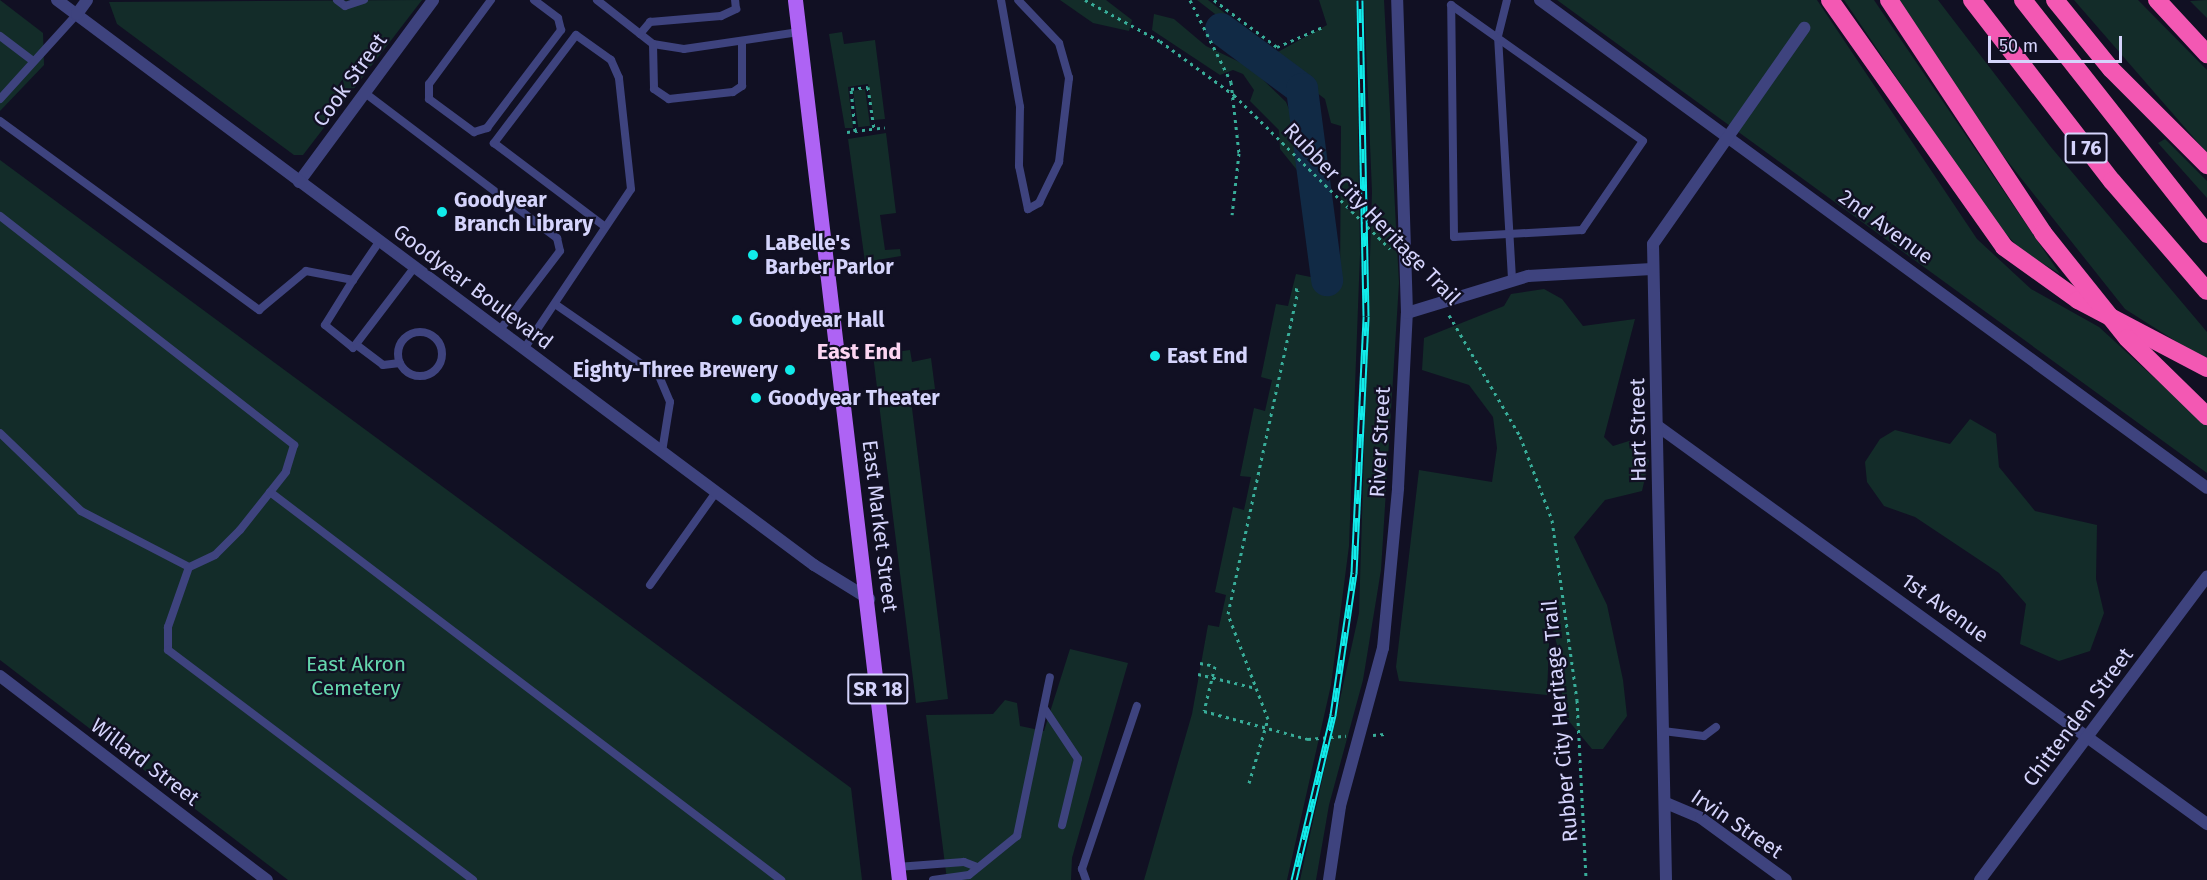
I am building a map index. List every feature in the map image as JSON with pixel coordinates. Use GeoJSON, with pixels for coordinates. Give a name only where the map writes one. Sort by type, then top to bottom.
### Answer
{"type":"FeatureCollection","features":[{"type":"Feature","properties":{"kind":"highway"},"geometry":{"type":"LineString","coordinates":[[1830,0],[1985,225],[2019,261],[2078,300],[2141,331],[2207,368]]}},
{"type":"Feature","properties":{"kind":"highway"},"geometry":{"type":"LineString","coordinates":[[1889,0],[2043,233],[2127,339],[2207,416]]}},
{"type":"Feature","properties":{"kind":"highway","name":"I 76"},"geometry":{"type":"LineString","coordinates":[[1972,0],[2120,190],[2207,291]]}},
{"type":"Feature","properties":{"kind":"highway","name":"I 76"},"geometry":{"type":"LineString","coordinates":[[2023,0],[2207,234]]}},
{"type":"Feature","properties":{"kind":"highway"},"geometry":{"type":"LineString","coordinates":[[2055,0],[2111,69],[2207,165]]}},
{"type":"Feature","properties":{"kind":"highway"},"geometry":{"type":"LineString","coordinates":[[2157,0],[2207,54]]}},
{"type":"Feature","properties":{"kind":"main road","name":"East Market Street"},"geometry":{"type":"LineString","coordinates":[[795,0],[870,600],[898,874]]}},
{"type":"Feature","properties":{"kind":"street","name":"Goodyear Boulevard"},"geometry":{"type":"LineString","coordinates":[[57,0],[716,492],[870,600]]}},
{"type":"Feature","properties":{"kind":"street"},"geometry":{"type":"LineString","coordinates":[[77,14],[87,0]]}},
{"type":"Feature","properties":{"kind":"street","name":"Cook Street"},"geometry":{"type":"LineString","coordinates":[[299,182],[433,0]]}},
{"type":"Feature","properties":{"kind":"street","name":"River Street"},"geometry":{"type":"LineString","coordinates":[[1329,880],[1340,806],[1383,648],[1407,313],[1397,0]]}},
{"type":"Feature","properties":{"kind":"street","name":"2nd Avenue"},"geometry":{"type":"LineString","coordinates":[[1540,0],[2207,488]]}},
{"type":"Feature","properties":{"kind":"street","name":"Hart Street"},"geometry":{"type":"LineString","coordinates":[[1666,880],[1659,427],[1652,269],[1659,231],[1726,134],[1804,28]]}},
{"type":"Feature","properties":{"kind":"street"},"geometry":{"type":"LineString","coordinates":[[1407,313],[1512,280],[1652,269]]}},
{"type":"Feature","properties":{"kind":"street","name":"1st Avenue"},"geometry":{"type":"LineString","coordinates":[[1659,427],[2207,824]]}},
{"type":"Feature","properties":{"kind":"street","name":"Chittenden Street"},"geometry":{"type":"LineString","coordinates":[[1980,880],[2207,577]]}},
{"type":"Feature","properties":{"kind":"street","name":"Willard Street"},"geometry":{"type":"LineString","coordinates":[[0,676],[267,880]]}},
{"type":"Feature","properties":{"kind":"street","name":"Irvin Street"},"geometry":{"type":"LineString","coordinates":[[1666,803],[1701,818],[1786,880]]}},
{"type":"Feature","properties":{"kind":"lane"},"geometry":{"type":"LineString","coordinates":[[337,0],[345,6],[364,0]]}},
{"type":"Feature","properties":{"kind":"lane"},"geometry":{"type":"LineString","coordinates":[[491,0],[429,84],[429,99],[474,132],[487,128],[561,30],[558,18],[534,0]]}},
{"type":"Feature","properties":{"kind":"lane"},"geometry":{"type":"LineString","coordinates":[[597,0],[653,44],[684,50],[799,32]]}},
{"type":"Feature","properties":{"kind":"lane"},"geometry":{"type":"LineString","coordinates":[[640,34],[650,22],[721,16],[736,9],[735,0]]}},
{"type":"Feature","properties":{"kind":"lane"},"geometry":{"type":"LineString","coordinates":[[1001,0],[1020,107],[1019,166],[1028,209],[1039,203],[1059,162],[1069,78],[1059,43],[1018,0]]}},
{"type":"Feature","properties":{"kind":"lane"},"geometry":{"type":"LineString","coordinates":[[1507,0],[1498,36],[1507,238],[1512,280]]}},
{"type":"Feature","properties":{"kind":"lane"},"geometry":{"type":"LineString","coordinates":[[1451,6],[1498,36],[1642,141],[1582,230],[1507,238],[1454,237],[1451,6]]}},
{"type":"Feature","properties":{"kind":"lane"},"geometry":{"type":"LineString","coordinates":[[0,99],[77,14]]}},
{"type":"Feature","properties":{"kind":"lane"},"geometry":{"type":"LineString","coordinates":[[524,349],[555,304],[603,225],[631,189],[619,78],[611,60],[576,35],[494,143],[603,225]]}},
{"type":"Feature","properties":{"kind":"lane"},"geometry":{"type":"LineString","coordinates":[[0,36],[33,61]]}},
{"type":"Feature","properties":{"kind":"lane"},"geometry":{"type":"LineString","coordinates":[[653,44],[654,89],[669,99],[733,92],[742,86],[742,41]]}},
{"type":"Feature","properties":{"kind":"lane"},"geometry":{"type":"LineString","coordinates":[[365,93],[556,238],[560,251],[499,331]]}},
{"type":"Feature","properties":{"kind":"lane"},"geometry":{"type":"LineString","coordinates":[[0,121],[246,305],[259,310],[306,271],[352,279]]}},
{"type":"Feature","properties":{"kind":"lane"},"geometry":{"type":"LineString","coordinates":[[0,216],[294,445],[286,472],[270,492],[215,555],[189,567],[168,627],[168,650],[473,880]]}},
{"type":"Feature","properties":{"kind":"lane"},"geometry":{"type":"LineString","coordinates":[[379,242],[352,279],[325,325],[349,347],[358,346],[383,365],[400,363]]}},
{"type":"Feature","properties":{"kind":"lane"},"geometry":{"type":"LineString","coordinates":[[358,346],[414,268]]}},
{"type":"Feature","properties":{"kind":"lane"},"geometry":{"type":"LineString","coordinates":[[555,304],[659,376],[670,402],[662,452]]}},
{"type":"Feature","properties":{"kind":"lane"},"geometry":{"type":"LineString","coordinates":[[411,334],[432,336],[441,346],[441,361],[425,376],[410,374],[400,363],[398,350],[411,334]]}},
{"type":"Feature","properties":{"kind":"lane"},"geometry":{"type":"LineString","coordinates":[[0,433],[81,511],[189,567]]}},
{"type":"Feature","properties":{"kind":"lane"},"geometry":{"type":"LineString","coordinates":[[270,492],[781,880]]}},
{"type":"Feature","properties":{"kind":"lane"},"geometry":{"type":"LineString","coordinates":[[650,585],[716,492]]}},
{"type":"Feature","properties":{"kind":"lane"},"geometry":{"type":"LineString","coordinates":[[933,880],[969,875],[976,867],[1006,850],[1017,836],[1050,677]]}},
{"type":"Feature","properties":{"kind":"lane"},"geometry":{"type":"LineString","coordinates":[[1086,880],[1082,869],[1137,706]]}},
{"type":"Feature","properties":{"kind":"lane"},"geometry":{"type":"LineString","coordinates":[[1044,708],[1078,759],[1062,825]]}},
{"type":"Feature","properties":{"kind":"lane"},"geometry":{"type":"LineString","coordinates":[[1663,731],[1704,736],[1716,727]]}},
{"type":"Feature","properties":{"kind":"lane"},"geometry":{"type":"LineString","coordinates":[[898,874],[964,862],[976,867]]}},
{"type":"Feature","properties":{"kind":"path","name":"Rubber City Heritage Trail"},"geometry":{"type":"LineString","coordinates":[[1084,0],[1160,41],[1234,95],[1398,257]]}},
{"type":"Feature","properties":{"kind":"path"},"geometry":{"type":"LineString","coordinates":[[1190,0],[1231,82],[1239,153],[1232,215]]}},
{"type":"Feature","properties":{"kind":"path"},"geometry":{"type":"LineString","coordinates":[[1214,0],[1277,46],[1325,26]]}},
{"type":"Feature","properties":{"kind":"path"},"geometry":{"type":"LineString","coordinates":[[855,131],[850,89],[868,87],[874,129]]}},
{"type":"Feature","properties":{"kind":"path"},"geometry":{"type":"LineString","coordinates":[[847,132],[885,127]]}},
{"type":"Feature","properties":{"kind":"path"},"geometry":{"type":"LineString","coordinates":[[1249,783],[1268,719],[1229,612],[1298,290],[1292,288]]}},
{"type":"Feature","properties":{"kind":"path","name":"Rubber City Heritage Trail"},"geometry":{"type":"LineString","coordinates":[[1443,308],[1470,343],[1520,436],[1552,520],[1566,605],[1582,756],[1586,880]]}},
{"type":"Feature","properties":{"kind":"path"},"geometry":{"type":"LineString","coordinates":[[1269,397],[1274,398]]}},
{"type":"Feature","properties":{"kind":"path"},"geometry":{"type":"LineString","coordinates":[[1248,494],[1253,496]]}},
{"type":"Feature","properties":{"kind":"path"},"geometry":{"type":"LineString","coordinates":[[1222,610],[1229,612]]}},
{"type":"Feature","properties":{"kind":"path"},"geometry":{"type":"LineString","coordinates":[[1200,663],[1215,666],[1204,711],[1308,739],[1342,736]]}},
{"type":"Feature","properties":{"kind":"path"},"geometry":{"type":"LineString","coordinates":[[1198,674],[1256,688]]}},
{"type":"Feature","properties":{"kind":"path"},"geometry":{"type":"LineString","coordinates":[[1376,734],[1385,734]]}},
{"type":"Feature","properties":{"kind":"green space"},"geometry":{"type":"Polygon","coordinates":[[[0,0],[43,33],[44,65],[0,111],[0,0]]]}},
{"type":"Feature","properties":{"kind":"green space"},"geometry":{"type":"Polygon","coordinates":[[[422,0],[303,155],[294,155],[117,24],[109,2],[422,0]]]}},
{"type":"Feature","properties":{"kind":"green space"},"geometry":{"type":"Polygon","coordinates":[[[1060,0],[1106,0],[1132,20],[1129,31],[1093,23],[1060,0]]]}},
{"type":"Feature","properties":{"kind":"green space"},"geometry":{"type":"Polygon","coordinates":[[[1197,0],[1208,0],[1276,53],[1327,25],[1319,0],[1356,0],[1360,254],[1349,546],[1331,685],[1287,880],[1144,880],[1192,714],[1208,625],[1219,627],[1226,595],[1215,592],[1233,507],[1244,510],[1251,477],[1240,476],[1254,408],[1265,411],[1272,380],[1261,377],[1276,304],[1288,306],[1296,274],[1340,283],[1341,126],[1331,123],[1325,99],[1197,0]]]}},
{"type":"Feature","properties":{"kind":"green space"},"geometry":{"type":"Polygon","coordinates":[[[1364,0],[1384,0],[1399,283],[1381,570],[1363,680],[1329,805],[1316,880],[1300,880],[1359,613],[1372,192],[1364,0]]]}},
{"type":"Feature","properties":{"kind":"green space"},"geometry":{"type":"Polygon","coordinates":[[[1557,0],[1817,0],[1977,239],[2031,289],[2099,327],[2207,426],[2207,473],[1557,0]]]}},
{"type":"Feature","properties":{"kind":"green space"},"geometry":{"type":"Polygon","coordinates":[[[1844,0],[1874,0],[2060,274],[2022,251],[1992,219],[1844,0]]]}},
{"type":"Feature","properties":{"kind":"green space"},"geometry":{"type":"Polygon","coordinates":[[[1899,0],[1938,0],[2050,146],[2207,332],[2207,361],[2125,309],[1997,148],[1899,0]]]}},
{"type":"Feature","properties":{"kind":"green space"},"geometry":{"type":"Polygon","coordinates":[[[2074,0],[2138,0],[2207,70],[2207,153],[2074,0]]]}},
{"type":"Feature","properties":{"kind":"green space"},"geometry":{"type":"Polygon","coordinates":[[[2207,0],[2207,18],[2190,1],[2207,0]]]}},
{"type":"Feature","properties":{"kind":"green space"},"geometry":{"type":"Polygon","coordinates":[[[1154,14],[1174,19],[1206,46],[1250,67],[1286,102],[1307,153],[1301,175],[1280,149],[1279,130],[1250,101],[1254,90],[1243,74],[1233,70],[1220,75],[1152,30],[1154,14]]]}},
{"type":"Feature","properties":{"kind":"green space"},"geometry":{"type":"Polygon","coordinates":[[[842,32],[844,44],[875,40],[885,119],[874,120],[868,84],[848,87],[853,128],[845,128],[829,34],[842,32]]]}},
{"type":"Feature","properties":{"kind":"green space"},"geometry":{"type":"Polygon","coordinates":[[[865,89],[870,126],[858,127],[853,91],[865,89]]]}},
{"type":"Feature","properties":{"kind":"green space"},"geometry":{"type":"Polygon","coordinates":[[[886,133],[896,213],[880,215],[885,250],[900,249],[901,256],[865,262],[848,139],[886,133]]]}},
{"type":"Feature","properties":{"kind":"green space"},"geometry":{"type":"Polygon","coordinates":[[[2165,139],[2207,181],[2207,198],[2158,143],[2165,139]]]}},
{"type":"Feature","properties":{"kind":"green space","name":"East Akron Cemetery"},"geometry":{"type":"Polygon","coordinates":[[[0,160],[851,788],[862,880],[288,880],[0,660],[0,160]]]}},
{"type":"Feature","properties":{"kind":"green space"},"geometry":{"type":"Polygon","coordinates":[[[1544,289],[1562,299],[1583,326],[1635,319],[1604,437],[1613,446],[1629,441],[1649,460],[1642,491],[1605,500],[1574,537],[1607,605],[1623,680],[1627,716],[1603,749],[1592,749],[1563,714],[1560,656],[1550,619],[1547,695],[1399,681],[1396,667],[1419,470],[1492,482],[1497,448],[1493,417],[1469,385],[1422,370],[1424,338],[1504,306],[1511,294],[1544,289]]]}},
{"type":"Feature","properties":{"kind":"green space"},"geometry":{"type":"Polygon","coordinates":[[[910,350],[912,362],[931,358],[935,389],[910,392],[948,699],[916,703],[873,355],[910,350]]]}},
{"type":"Feature","properties":{"kind":"green space"},"geometry":{"type":"Polygon","coordinates":[[[1970,419],[1996,434],[1999,467],[2035,511],[2097,525],[2096,579],[2104,613],[2090,651],[2059,661],[2020,644],[2026,604],[1999,573],[1915,517],[1884,506],[1867,482],[1865,462],[1880,439],[1895,430],[1950,444],[1970,419]]]}},
{"type":"Feature","properties":{"kind":"green space"},"geometry":{"type":"Polygon","coordinates":[[[1070,649],[1128,663],[1072,858],[1071,880],[947,880],[926,715],[993,714],[1005,700],[1017,703],[1020,726],[1044,731],[1070,649]]]}},
{"type":"Feature","properties":{"kind":"waterway"},"geometry":{"type":"LineString","coordinates":[[1221,29],[1302,89],[1327,280]]}},
{"type":"Feature","properties":{"kind":"railway"},"geometry":{"type":"LineString","coordinates":[[1294,880],[1333,715],[1354,573],[1366,316],[1360,0]]}},
{"type":"Feature","properties":{"kind":"place","name":"Goodyear Branch Library"},"geometry":{"type":"Point","coordinates":[442,212]}},
{"type":"Feature","properties":{"kind":"place","name":"LaBelle's Barber Parlor"},"geometry":{"type":"Point","coordinates":[753,255]}},
{"type":"Feature","properties":{"kind":"place","name":"Goodyear Hall"},"geometry":{"type":"Point","coordinates":[737,320]}},
{"type":"Feature","properties":{"kind":"place","name":"East End"},"geometry":{"type":"Point","coordinates":[1155,356]}},
{"type":"Feature","properties":{"kind":"place","name":"Eighty-Three Brewery"},"geometry":{"type":"Point","coordinates":[790,370]}},
{"type":"Feature","properties":{"kind":"place","name":"Goodyear Theater"},"geometry":{"type":"Point","coordinates":[756,398]}},
{"type":"Feature","properties":{"kind":"district","name":"East End"},"geometry":{"type":"Point","coordinates":[859,352]}}]}
